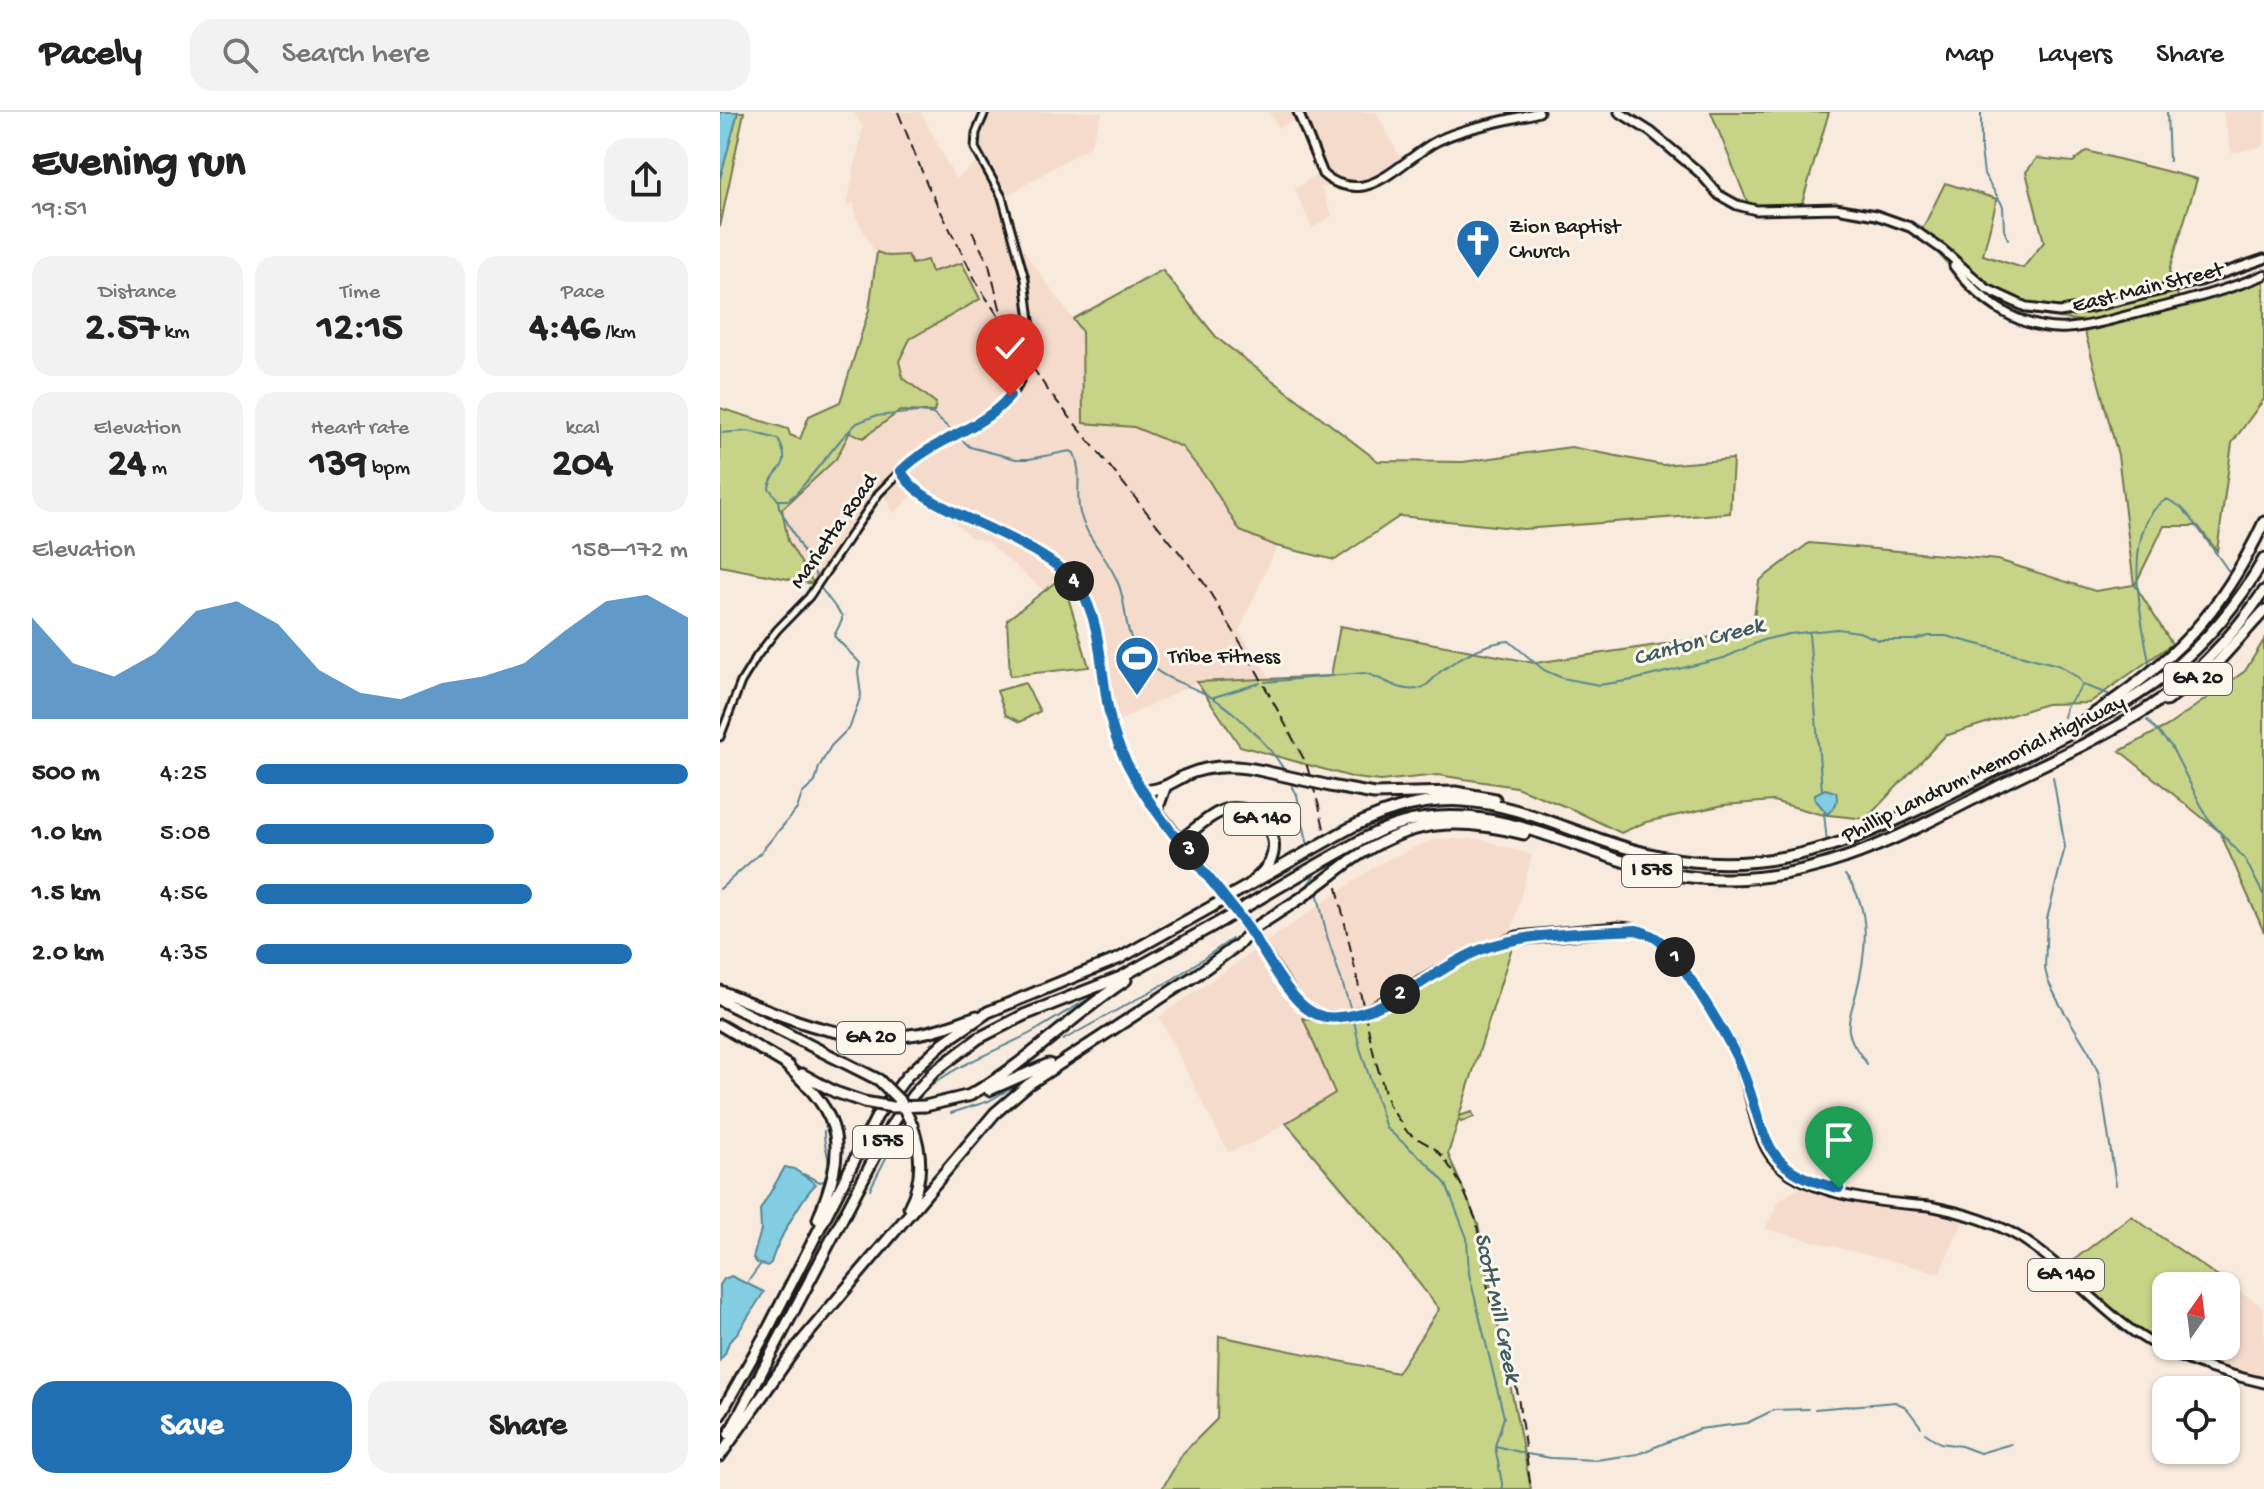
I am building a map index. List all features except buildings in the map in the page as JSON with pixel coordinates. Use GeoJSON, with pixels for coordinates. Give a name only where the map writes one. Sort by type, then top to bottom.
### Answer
{"type":"FeatureCollection","features":[{"type":"Feature","properties":{"kind":"highway","name":"GA 20"},"geometry":{"type":"LineString","coordinates":[[2046,745],[2133,687],[2187,641],[2230,587],[2264,522]]}},
{"type":"Feature","properties":{"kind":"highway","name":"Phillip Landrum Memorial Highway"},"geometry":{"type":"LineString","coordinates":[[720,1415],[887,1100],[933,1051],[988,1012],[1111,962],[1339,834],[1385,812],[1443,800],[1496,804],[1666,858],[1731,863],[1775,860],[1828,849],[1868,833],[2046,745],[2113,710],[2153,684],[2180,662],[2228,612],[2264,559]]}},
{"type":"Feature","properties":{"kind":"highway","name":"Phillip Landrum Memorial Highway"},"geometry":{"type":"LineString","coordinates":[[720,1453],[891,1126],[924,1083],[957,1053],[992,1031],[1109,982],[1374,833],[1400,823],[1429,817],[1461,816],[1512,824],[1640,868],[1700,878],[1763,878],[1812,869],[1882,845],[2146,709],[2193,672],[2229,637],[2264,591]]}},
{"type":"Feature","properties":{"kind":"highway","name":"GA 20"},"geometry":{"type":"LineString","coordinates":[[2116,727],[2158,706],[2201,676],[2264,611]]}},
{"type":"Feature","properties":{"kind":"highway"},"geometry":{"type":"LineString","coordinates":[[1144,791],[1165,788],[1189,774],[1213,767],[1232,766],[1388,795],[1466,793],[1489,797],[1535,815]]}},
{"type":"Feature","properties":{"kind":"highway"},"geometry":{"type":"LineString","coordinates":[[1157,810],[1165,788]]}},
{"type":"Feature","properties":{"kind":"highway","name":"GA 140"},"geometry":{"type":"LineString","coordinates":[[1180,840],[1228,810],[1240,809],[1257,815],[1269,828],[1273,849],[1268,866],[1249,885]]}},
{"type":"Feature","properties":{"kind":"highway"},"geometry":{"type":"LineString","coordinates":[[720,1453],[796,1348],[995,1113],[1029,1084],[1239,944],[1250,931],[1350,861],[1391,837],[1446,822],[1495,826],[1593,853]]}},
{"type":"Feature","properties":{"kind":"highway"},"geometry":{"type":"LineString","coordinates":[[968,1096],[1009,1072],[1083,1010],[1165,952]]}},
{"type":"Feature","properties":{"kind":"highway","name":"GA 20"},"geometry":{"type":"LineString","coordinates":[[720,991],[815,1028],[871,1038],[927,1032],[988,1012]]}},
{"type":"Feature","properties":{"kind":"highway"},"geometry":{"type":"LineString","coordinates":[[720,1000],[879,1080],[901,1102],[919,1147],[920,1171],[915,1195],[902,1221]]}},
{"type":"Feature","properties":{"kind":"highway"},"geometry":{"type":"LineString","coordinates":[[720,1025],[825,1087],[864,1102],[892,1107],[925,1106],[968,1096],[1030,1074],[1084,1046]]}},
{"type":"Feature","properties":{"kind":"highway"},"geometry":{"type":"LineString","coordinates":[[785,1064],[822,1103],[832,1124],[837,1147],[833,1183],[798,1269]]}},
{"type":"Feature","properties":{"kind":"main road"},"geometry":{"type":"LineString","coordinates":[[1298,112],[1323,174],[1331,181],[1353,186],[1372,183],[1449,136],[1539,112]]}},
{"type":"Feature","properties":{"kind":"main road","name":"East Main Street"},"geometry":{"type":"LineString","coordinates":[[1619,112],[1651,132],[1700,173],[1719,195],[1737,205],[1756,210],[1823,208],[1862,211],[1910,227],[1972,279],[1998,296],[2028,308],[2051,312],[2092,307],[2226,273],[2264,259]]}},
{"type":"Feature","properties":{"kind":"main road","name":"East Main Street"},"geometry":{"type":"LineString","coordinates":[[1927,239],[1949,260],[1969,286],[1997,309],[2023,320],[2062,328],[2097,324],[2189,301],[2264,275]]}},
{"type":"Feature","properties":{"kind":"main road"},"geometry":{"type":"LineString","coordinates":[[1157,810],[1180,840]]}},
{"type":"Feature","properties":{"kind":"main road","name":"GA 140"},"geometry":{"type":"LineString","coordinates":[[1180,840],[1259,943],[1300,1003],[1318,1015],[1337,1018],[1383,1004],[1464,957],[1517,936],[1617,927],[1651,935],[1668,948],[1738,1060],[1759,1127],[1781,1162],[1803,1178],[1823,1184],[1982,1220],[2022,1239],[2118,1320],[2169,1353],[2206,1368],[2264,1383]]}},
{"type":"Feature","properties":{"kind":"main road"},"geometry":{"type":"LineString","coordinates":[[1259,943],[1261,926]]}},
{"type":"Feature","properties":{"kind":"street","name":"Marietta Road"},"geometry":{"type":"LineString","coordinates":[[720,737],[741,682],[766,643],[799,610],[879,493],[920,456],[996,410],[1018,386],[1029,360],[1032,337],[1025,279],[1002,197],[975,148],[976,133],[985,112]]}},
{"type":"Feature","properties":{"kind":"street"},"geometry":{"type":"LineString","coordinates":[[901,471],[925,497],[1046,558],[1070,576],[1080,589],[1093,619],[1115,735],[1157,810]]}},
{"type":"Feature","properties":{"kind":"shaded area"},"geometry":{"type":"Polygon","coordinates":[[[854,112],[921,112],[956,180],[983,156],[976,127],[984,112],[1103,112],[1090,146],[1003,198],[1018,243],[1082,332],[1084,423],[1134,427],[1182,448],[1209,481],[1239,531],[1277,546],[1239,631],[1271,679],[1197,682],[1113,724],[1101,626],[1094,601],[1073,569],[1043,590],[988,542],[971,537],[951,519],[953,513],[920,494],[910,498],[894,513],[882,493],[814,584],[788,541],[782,509],[836,459],[850,432],[863,438],[900,411],[920,410],[936,403],[903,378],[899,361],[910,339],[930,328],[931,273],[912,264],[908,255],[888,256],[874,251],[855,215],[854,203],[847,206],[863,127],[854,112]]]}},
{"type":"Feature","properties":{"kind":"shaded area"},"geometry":{"type":"Polygon","coordinates":[[[1270,112],[1376,112],[1403,163],[1373,185],[1321,187],[1332,216],[1312,228],[1295,189],[1323,170],[1302,117],[1278,128],[1270,112]]]}},
{"type":"Feature","properties":{"kind":"shaded area"},"geometry":{"type":"Polygon","coordinates":[[[2223,112],[2264,112],[2264,146],[2232,153],[2223,112]]]}},
{"type":"Feature","properties":{"kind":"shaded area"},"geometry":{"type":"Polygon","coordinates":[[[1434,839],[1480,839],[1532,855],[1510,936],[1492,940],[1447,960],[1401,990],[1361,1010],[1321,1012],[1303,1018],[1335,1093],[1253,1143],[1228,1152],[1159,1017],[1380,863],[1434,839]]]}},
{"type":"Feature","properties":{"kind":"shaded area"},"geometry":{"type":"Polygon","coordinates":[[[1799,1188],[1891,1207],[1966,1216],[1939,1273],[1765,1229],[1780,1200],[1799,1188]]]}},
{"type":"Feature","properties":{"kind":"shaded area"},"geometry":{"type":"Polygon","coordinates":[[[2240,1292],[2264,1308],[2264,1381],[2197,1365],[2199,1360],[2240,1360],[2240,1292]]]}},
{"type":"Feature","properties":{"kind":"green space"},"geometry":{"type":"Polygon","coordinates":[[[720,112],[744,112],[720,227],[720,112]]]}},
{"type":"Feature","properties":{"kind":"green space"},"geometry":{"type":"Polygon","coordinates":[[[1711,112],[1829,112],[1800,210],[1751,211],[1711,112]]]}},
{"type":"Feature","properties":{"kind":"green space"},"geometry":{"type":"Polygon","coordinates":[[[2087,151],[2197,179],[2169,271],[2181,304],[2264,271],[2264,399],[2232,443],[2217,551],[2198,526],[2164,526],[2135,585],[2172,644],[2089,703],[2046,704],[1945,736],[1866,819],[1819,814],[1773,801],[1724,805],[1646,822],[1621,833],[1516,787],[1438,775],[1380,781],[1355,778],[1240,746],[1197,682],[1331,676],[1340,626],[1535,663],[1752,631],[1759,581],[1809,543],[1998,560],[2095,591],[2134,585],[2118,455],[2082,321],[2021,313],[1971,289],[1920,234],[1945,183],[1997,199],[1983,255],[2023,268],[2044,242],[2026,172],[2037,158],[2073,162],[2087,151]]]}},
{"type":"Feature","properties":{"kind":"green space"},"geometry":{"type":"Polygon","coordinates":[[[877,252],[888,256],[908,255],[912,264],[927,260],[931,272],[962,263],[980,299],[910,339],[899,361],[903,378],[936,403],[934,412],[900,411],[863,438],[850,432],[836,459],[782,509],[788,541],[814,584],[720,566],[720,408],[788,429],[790,435],[800,439],[809,416],[840,402],[869,310],[877,252]]]}},
{"type":"Feature","properties":{"kind":"green space"},"geometry":{"type":"Polygon","coordinates":[[[1162,270],[1217,338],[1378,461],[1463,462],[1571,447],[1662,465],[1733,459],[1730,513],[1523,529],[1400,516],[1335,560],[1276,546],[1240,531],[1209,481],[1182,447],[1134,427],[1083,423],[1082,332],[1073,319],[1162,270]]]}},
{"type":"Feature","properties":{"kind":"green space"},"geometry":{"type":"Polygon","coordinates":[[[1062,577],[1089,667],[1010,676],[1007,620],[1062,577]]]}},
{"type":"Feature","properties":{"kind":"green space"},"geometry":{"type":"Polygon","coordinates":[[[2264,640],[2264,932],[2220,832],[2120,751],[2169,725],[2245,671],[2264,640]]]}},
{"type":"Feature","properties":{"kind":"green space"},"geometry":{"type":"Polygon","coordinates":[[[1025,683],[1040,711],[1020,722],[1006,715],[997,691],[1025,683]]]}},
{"type":"Feature","properties":{"kind":"green space"},"geometry":{"type":"Polygon","coordinates":[[[1513,944],[1459,1116],[1472,1112],[1474,1117],[1461,1122],[1459,1119],[1448,1154],[1478,1224],[1531,1489],[1162,1489],[1183,1453],[1217,1419],[1219,1336],[1397,1373],[1439,1309],[1380,1233],[1286,1123],[1335,1093],[1303,1018],[1333,1023],[1380,1011],[1467,961],[1513,944]]]}},
{"type":"Feature","properties":{"kind":"green space"},"geometry":{"type":"Polygon","coordinates":[[[2131,1216],[2211,1272],[2152,1272],[2152,1346],[2062,1269],[2131,1216]]]}},
{"type":"Feature","properties":{"kind":"green space"},"geometry":{"type":"Polygon","coordinates":[[[2178,1360],[2199,1360],[2197,1365],[2178,1360]]]}},
{"type":"Feature","properties":{"kind":"water"},"geometry":{"type":"Polygon","coordinates":[[[720,112],[738,112],[720,179],[720,112]]]}},
{"type":"Feature","properties":{"kind":"water"},"geometry":{"type":"Polygon","coordinates":[[[1825,789],[1836,792],[1837,796],[1836,804],[1827,814],[1814,798],[1815,794],[1825,789]]]}},
{"type":"Feature","properties":{"kind":"water"},"geometry":{"type":"Polygon","coordinates":[[[785,1167],[794,1169],[816,1184],[797,1210],[767,1266],[753,1258],[761,1230],[760,1210],[785,1167]]]}},
{"type":"Feature","properties":{"kind":"water"},"geometry":{"type":"Polygon","coordinates":[[[731,1276],[764,1292],[720,1360],[720,1285],[731,1276]]]}},
{"type":"Feature","properties":{"kind":"waterway"},"geometry":{"type":"LineString","coordinates":[[1981,112],[1984,174],[2003,206],[2004,230],[2008,239]]}},
{"type":"Feature","properties":{"kind":"waterway"},"geometry":{"type":"LineString","coordinates":[[2167,112],[2169,161]]}},
{"type":"Feature","properties":{"kind":"waterway","name":"Canton Creek"},"geometry":{"type":"LineString","coordinates":[[778,500],[788,500],[796,494],[857,423],[875,416],[919,412],[933,414],[970,447],[1016,459],[1070,451],[1074,453],[1083,523],[1118,583],[1129,632],[1136,647],[1152,667],[1230,710],[1261,740],[1284,770]]}},
{"type":"Feature","properties":{"kind":"waterway","name":"Canton Creek"},"geometry":{"type":"LineString","coordinates":[[720,433],[748,431],[778,439],[783,449],[783,463],[769,488],[816,576]]}},
{"type":"Feature","properties":{"kind":"waterway","name":"Canton Creek"},"geometry":{"type":"LineString","coordinates":[[2150,667],[2139,602],[2138,552],[2143,530],[2152,512],[2167,499],[2181,507],[2230,573]]}},
{"type":"Feature","properties":{"kind":"waterway"},"geometry":{"type":"LineString","coordinates":[[720,889],[760,853],[797,809],[802,794],[815,782],[819,767],[831,746],[850,727],[861,695],[860,663],[834,636],[842,616],[820,587]]}},
{"type":"Feature","properties":{"kind":"waterway","name":"Canton Creek"},"geometry":{"type":"LineString","coordinates":[[1265,682],[1364,673],[1403,688],[1417,689],[1465,656],[1509,641],[1544,670],[1562,678],[1599,685],[1724,658],[1763,640],[1837,629],[1859,632],[1879,640],[1946,636],[2058,665],[2077,677],[2083,685],[2108,694]]}},
{"type":"Feature","properties":{"kind":"waterway"},"geometry":{"type":"LineString","coordinates":[[1809,634],[1822,790]]}},
{"type":"Feature","properties":{"kind":"waterway","name":"Canton Creek"},"geometry":{"type":"LineString","coordinates":[[1214,697],[1260,683]]}},
{"type":"Feature","properties":{"kind":"waterway"},"geometry":{"type":"LineString","coordinates":[[2064,717],[2066,707],[2082,686]]}},
{"type":"Feature","properties":{"kind":"waterway"},"geometry":{"type":"LineString","coordinates":[[2147,720],[2171,746],[2208,819],[2245,859],[2264,896]]}},
{"type":"Feature","properties":{"kind":"waterway"},"geometry":{"type":"LineString","coordinates":[[2053,777],[2065,847],[2047,919],[2045,969],[2059,1003],[2099,1074],[2116,1185]]}},
{"type":"Feature","properties":{"kind":"waterway","name":"Scott Mill Creek"},"geometry":{"type":"LineString","coordinates":[[1289,780],[1297,795],[1308,846]]}},
{"type":"Feature","properties":{"kind":"waterway"},"geometry":{"type":"LineString","coordinates":[[1824,813],[1827,842]]}},
{"type":"Feature","properties":{"kind":"waterway"},"geometry":{"type":"LineString","coordinates":[[1845,875],[1860,902],[1865,932],[1849,1031],[1867,1064]]}},
{"type":"Feature","properties":{"kind":"waterway"},"geometry":{"type":"LineString","coordinates":[[1306,887],[1314,876]]}},
{"type":"Feature","properties":{"kind":"waterway","name":"Scott Mill Creek"},"geometry":{"type":"LineString","coordinates":[[1317,891],[1327,936],[1351,1010]]}},
{"type":"Feature","properties":{"kind":"waterway"},"geometry":{"type":"LineString","coordinates":[[1063,1040],[1173,979],[1232,939]]}},
{"type":"Feature","properties":{"kind":"waterway"},"geometry":{"type":"LineString","coordinates":[[914,1103],[956,1069],[1022,1038],[1087,1000]]}},
{"type":"Feature","properties":{"kind":"waterway","name":"Scott Mill Creek"},"geometry":{"type":"LineString","coordinates":[[1354,1021],[1386,1128],[1446,1184],[1467,1238],[1469,1274],[1504,1417],[1495,1446],[1503,1489]]}},
{"type":"Feature","properties":{"kind":"waterway"},"geometry":{"type":"LineString","coordinates":[[951,1113],[989,1101],[1022,1082]]}},
{"type":"Feature","properties":{"kind":"waterway"},"geometry":{"type":"LineString","coordinates":[[870,1189],[906,1119]]}},
{"type":"Feature","properties":{"kind":"waterway"},"geometry":{"type":"LineString","coordinates":[[824,1131],[829,1170]]}},
{"type":"Feature","properties":{"kind":"waterway"},"geometry":{"type":"LineString","coordinates":[[803,1174],[820,1182],[827,1180]]}},
{"type":"Feature","properties":{"kind":"waterway"},"geometry":{"type":"LineString","coordinates":[[747,1283],[760,1265]]}},
{"type":"Feature","properties":{"kind":"waterway"},"geometry":{"type":"LineString","coordinates":[[1815,1409],[1895,1402],[1906,1407],[1921,1427]]}},
{"type":"Feature","properties":{"kind":"waterway"},"geometry":{"type":"LineString","coordinates":[[1527,1454],[1596,1460],[1638,1454],[1699,1429],[1747,1423],[1774,1410],[1808,1409]]}},
{"type":"Feature","properties":{"kind":"waterway"},"geometry":{"type":"LineString","coordinates":[[1925,1433],[1940,1443],[1980,1453],[2011,1444]]}},
{"type":"Feature","properties":{"kind":"waterway"},"geometry":{"type":"LineString","coordinates":[[1496,1446],[1523,1453]]}},
{"type":"Feature","properties":{"kind":"railway"},"geometry":{"type":"LineString","coordinates":[[898,112],[927,184],[979,287],[1047,389],[1204,583],[1248,655],[1306,763],[1319,806],[1374,1055],[1389,1106],[1408,1133],[1434,1148],[1444,1158],[1462,1186],[1476,1220],[1491,1305],[1517,1390],[1531,1489]]}},
{"type":"Feature","properties":{"kind":"railway"},"geometry":{"type":"LineString","coordinates":[[972,231],[989,265],[1001,312]]}},
{"type":"Feature","properties":{"kind":"place","name":"Zion Baptist Church"},"geometry":{"type":"Point","coordinates":[1478,280]}},
{"type":"Feature","properties":{"kind":"place","name":"Tribe Fitness"},"geometry":{"type":"Point","coordinates":[1137,697]}},
{"type":"Feature","properties":{"kind":"route"},"geometry":{"type":"LineString","coordinates":[[1010,396],[987,417],[927,451],[901,471],[925,497],[1046,558],[1070,576],[1080,589],[1093,619],[1111,720],[1133,774],[1300,1003],[1321,1016],[1350,1016],[1383,1004],[1464,957],[1503,941],[1636,930],[1645,932],[1672,952],[1731,1047],[1741,1068],[1759,1127],[1777,1158],[1803,1178],[1839,1188]]}}]}
